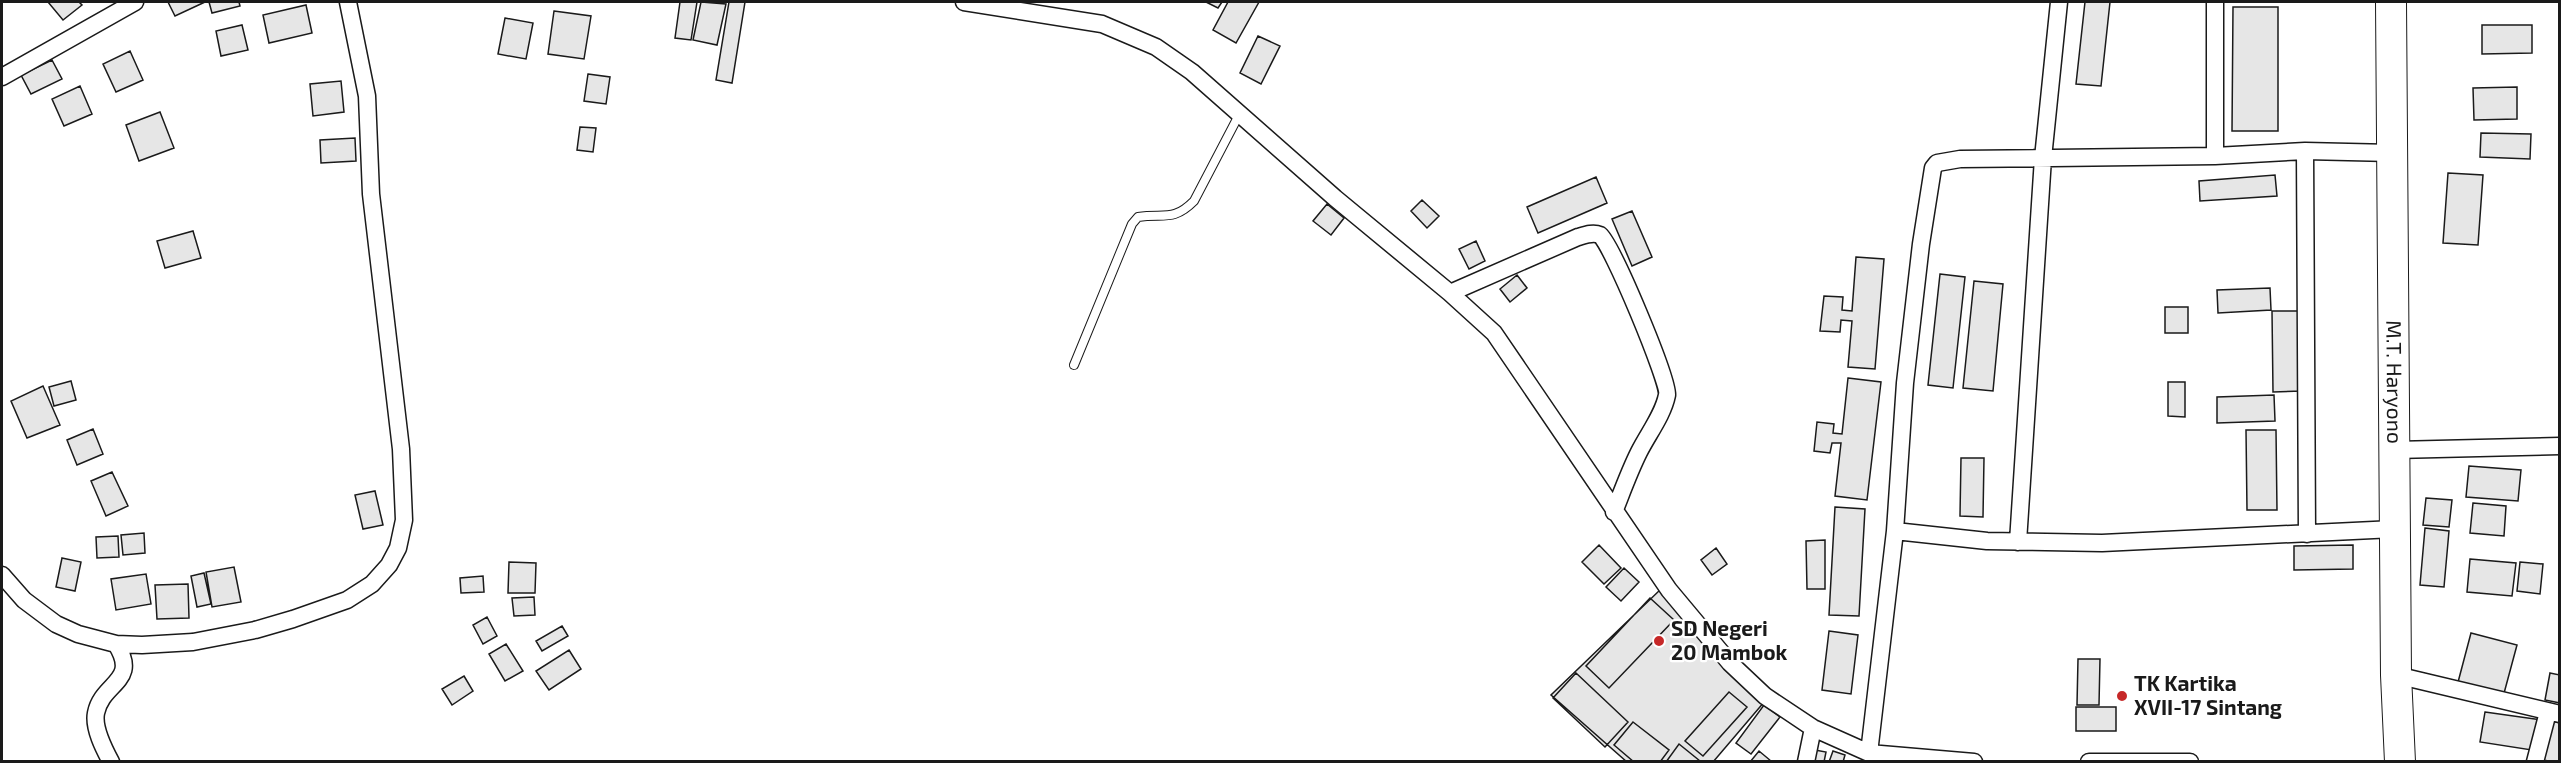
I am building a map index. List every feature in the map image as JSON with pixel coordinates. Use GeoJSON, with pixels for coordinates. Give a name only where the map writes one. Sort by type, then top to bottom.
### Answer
{"type":"FeatureCollection","features":[{"type":"Feature","properties":{"kind":"highway","name":"M.T. Haryono"},"geometry":{"type":"LineString","coordinates":[[2391,2],[2394,529],[2400,762]]}},
{"type":"Feature","properties":{"kind":"street"},"geometry":{"type":"LineString","coordinates":[[2,77],[135,2]]}},
{"type":"Feature","properties":{"kind":"street"},"geometry":{"type":"LineString","coordinates":[[2,575],[24,600],[56,624],[78,634],[116,644],[142,645],[193,642],[293,619],[347,600],[372,584],[388,565],[398,548],[404,520],[401,449],[370,194],[367,96],[348,2]]}},
{"type":"Feature","properties":{"kind":"street"},"geometry":{"type":"LineString","coordinates":[[964,2],[1078,18],[1102,24],[1156,46],[1192,72],[1335,198],[1450,292],[1494,333],[1669,590],[1730,663],[1765,696],[1813,728],[1869,753],[1974,762]]}},
{"type":"Feature","properties":{"kind":"street"},"geometry":{"type":"LineString","coordinates":[[2018,542],[2043,158],[2059,2]]}},
{"type":"Feature","properties":{"kind":"street"},"geometry":{"type":"LineString","coordinates":[[2215,2],[2215,156]]}},
{"type":"Feature","properties":{"kind":"street"},"geometry":{"type":"LineString","coordinates":[[2305,151],[2307,534]]}},
{"type":"Feature","properties":{"kind":"street"},"geometry":{"type":"LineString","coordinates":[[1869,753],[1895,531],[1905,383],[1933,168],[1945,161],[1960,159],[2215,156],[2305,151],[2392,153]]}},
{"type":"Feature","properties":{"kind":"street"},"geometry":{"type":"LineString","coordinates":[[1450,292],[1578,237],[1591,234],[1600,235],[1606,240],[1623,275],[1668,389],[1662,410],[1638,455],[1614,512]]}},
{"type":"Feature","properties":{"kind":"street"},"geometry":{"type":"LineString","coordinates":[[2395,450],[2559,446]]}},
{"type":"Feature","properties":{"kind":"street"},"geometry":{"type":"LineString","coordinates":[[1895,531],[1987,542],[2102,543],[2394,529]]}},
{"type":"Feature","properties":{"kind":"street"},"geometry":{"type":"LineString","coordinates":[[111,762],[100,737],[96,713],[101,702],[115,686],[125,669],[122,653],[116,644]]}},
{"type":"Feature","properties":{"kind":"street"},"geometry":{"type":"LineString","coordinates":[[2396,675],[2554,713],[2535,762]]}},
{"type":"Feature","properties":{"kind":"street"},"geometry":{"type":"LineString","coordinates":[[1806,762],[1813,728]]}},
{"type":"Feature","properties":{"kind":"street"},"geometry":{"type":"LineString","coordinates":[[2090,762],[2190,762]]}},
{"type":"Feature","properties":{"kind":"lane"},"geometry":{"type":"LineString","coordinates":[[1074,365],[1132,224],[1138,217],[1172,216],[1183,213],[1194,201],[1240,112]]}},
{"type":"Feature","properties":{"kind":"building"},"geometry":{"type":"Polygon","coordinates":[[[48,2],[79,2],[82,5],[63,20],[48,2]]]}},
{"type":"Feature","properties":{"kind":"building"},"geometry":{"type":"Polygon","coordinates":[[[168,2],[205,2],[175,16],[168,2]]]}},
{"type":"Feature","properties":{"kind":"building"},"geometry":{"type":"Polygon","coordinates":[[[209,2],[239,2],[240,6],[212,13],[209,2]]]}},
{"type":"Feature","properties":{"kind":"building"},"geometry":{"type":"Polygon","coordinates":[[[680,2],[697,2],[691,40],[675,38],[680,2]]]}},
{"type":"Feature","properties":{"kind":"building"},"geometry":{"type":"Polygon","coordinates":[[[701,2],[726,4],[717,45],[693,40],[701,2]]]}},
{"type":"Feature","properties":{"kind":"building"},"geometry":{"type":"Polygon","coordinates":[[[729,2],[745,2],[732,83],[716,80],[729,2]]]}},
{"type":"Feature","properties":{"kind":"building"},"geometry":{"type":"Polygon","coordinates":[[[1206,2],[1222,2],[1218,8],[1206,2]]]}},
{"type":"Feature","properties":{"kind":"building"},"geometry":{"type":"Polygon","coordinates":[[[1228,2],[1259,2],[1236,43],[1213,30],[1228,2]]]}},
{"type":"Feature","properties":{"kind":"building"},"geometry":{"type":"Polygon","coordinates":[[[2085,2],[2110,2],[2101,86],[2076,84],[2085,2]]]}},
{"type":"Feature","properties":{"kind":"building"},"geometry":{"type":"Polygon","coordinates":[[[306,5],[312,33],[269,43],[263,15],[306,5]]]}},
{"type":"Feature","properties":{"kind":"building"},"geometry":{"type":"Polygon","coordinates":[[[2233,7],[2278,7],[2278,131],[2232,131],[2233,7]]]}},
{"type":"Feature","properties":{"kind":"building"},"geometry":{"type":"Polygon","coordinates":[[[554,11],[591,16],[584,59],[548,54],[554,11]]]}},
{"type":"Feature","properties":{"kind":"building"},"geometry":{"type":"Polygon","coordinates":[[[505,18],[533,23],[526,59],[498,54],[505,18]]]}},
{"type":"Feature","properties":{"kind":"building"},"geometry":{"type":"Polygon","coordinates":[[[242,25],[248,50],[221,56],[216,31],[242,25]]]}},
{"type":"Feature","properties":{"kind":"building"},"geometry":{"type":"Polygon","coordinates":[[[2482,25],[2532,25],[2532,53],[2482,54],[2482,25]]]}},
{"type":"Feature","properties":{"kind":"building"},"geometry":{"type":"Polygon","coordinates":[[[1258,36],[1280,46],[1261,84],[1240,73],[1258,36]]]}},
{"type":"Feature","properties":{"kind":"building"},"geometry":{"type":"Polygon","coordinates":[[[130,51],[143,80],[116,92],[103,64],[130,51]]]}},
{"type":"Feature","properties":{"kind":"building"},"geometry":{"type":"Polygon","coordinates":[[[52,60],[62,79],[31,94],[21,75],[52,60]]]}},
{"type":"Feature","properties":{"kind":"building"},"geometry":{"type":"Polygon","coordinates":[[[588,74],[610,77],[606,104],[584,101],[588,74]]]}},
{"type":"Feature","properties":{"kind":"building"},"geometry":{"type":"Polygon","coordinates":[[[341,81],[344,112],[313,116],[310,84],[341,81]]]}},
{"type":"Feature","properties":{"kind":"building"},"geometry":{"type":"Polygon","coordinates":[[[80,86],[92,114],[64,126],[52,99],[80,86]]]}},
{"type":"Feature","properties":{"kind":"building"},"geometry":{"type":"Polygon","coordinates":[[[2517,87],[2517,119],[2474,120],[2473,88],[2517,87]]]}},
{"type":"Feature","properties":{"kind":"building"},"geometry":{"type":"Polygon","coordinates":[[[160,112],[174,148],[139,161],[126,125],[160,112]]]}},
{"type":"Feature","properties":{"kind":"building"},"geometry":{"type":"Polygon","coordinates":[[[580,127],[596,128],[593,152],[577,150],[580,127]]]}},
{"type":"Feature","properties":{"kind":"building"},"geometry":{"type":"Polygon","coordinates":[[[2481,133],[2531,134],[2530,159],[2480,157],[2481,133]]]}},
{"type":"Feature","properties":{"kind":"building"},"geometry":{"type":"Polygon","coordinates":[[[355,138],[356,161],[321,163],[320,140],[355,138]]]}},
{"type":"Feature","properties":{"kind":"building"},"geometry":{"type":"Polygon","coordinates":[[[2448,173],[2483,175],[2478,245],[2443,243],[2448,173]]]}},
{"type":"Feature","properties":{"kind":"building"},"geometry":{"type":"Polygon","coordinates":[[[2275,175],[2277,196],[2200,201],[2199,181],[2275,175]]]}},
{"type":"Feature","properties":{"kind":"building"},"geometry":{"type":"Polygon","coordinates":[[[1596,177],[1607,203],[1538,233],[1527,207],[1596,177]]]}},
{"type":"Feature","properties":{"kind":"building"},"geometry":{"type":"Polygon","coordinates":[[[1422,200],[1439,216],[1427,228],[1411,211],[1422,200]]]}},
{"type":"Feature","properties":{"kind":"building"},"geometry":{"type":"Polygon","coordinates":[[[1327,204],[1344,218],[1331,235],[1313,221],[1327,204]]]}},
{"type":"Feature","properties":{"kind":"building"},"geometry":{"type":"Polygon","coordinates":[[[1632,211],[1652,257],[1632,266],[1612,219],[1632,211]]]}},
{"type":"Feature","properties":{"kind":"building"},"geometry":{"type":"Polygon","coordinates":[[[193,231],[201,258],[165,268],[157,241],[193,231]]]}},
{"type":"Feature","properties":{"kind":"building"},"geometry":{"type":"Polygon","coordinates":[[[1476,241],[1485,261],[1469,269],[1459,249],[1476,241]]]}},
{"type":"Feature","properties":{"kind":"building"},"geometry":{"type":"Polygon","coordinates":[[[1856,257],[1884,259],[1875,369],[1848,367],[1852,321],[1841,320],[1840,332],[1820,331],[1824,296],[1843,297],[1842,310],[1852,311],[1856,257]]]}},
{"type":"Feature","properties":{"kind":"building"},"geometry":{"type":"Polygon","coordinates":[[[1940,274],[1965,277],[1953,388],[1928,385],[1940,274]]]}},
{"type":"Feature","properties":{"kind":"building"},"geometry":{"type":"Polygon","coordinates":[[[1517,275],[1527,288],[1510,302],[1500,289],[1517,275]]]}},
{"type":"Feature","properties":{"kind":"building"},"geometry":{"type":"Polygon","coordinates":[[[1974,281],[2003,284],[1993,391],[1963,388],[1974,281]]]}},
{"type":"Feature","properties":{"kind":"building"},"geometry":{"type":"Polygon","coordinates":[[[2270,288],[2271,310],[2218,313],[2217,290],[2270,288]]]}},
{"type":"Feature","properties":{"kind":"building"},"geometry":{"type":"Polygon","coordinates":[[[2165,307],[2188,307],[2188,333],[2165,333],[2165,307]]]}},
{"type":"Feature","properties":{"kind":"building"},"geometry":{"type":"Polygon","coordinates":[[[2272,311],[2301,311],[2302,391],[2273,392],[2272,311]]]}},
{"type":"Feature","properties":{"kind":"building"},"geometry":{"type":"Polygon","coordinates":[[[1848,378],[1881,382],[1867,500],[1835,496],[1841,443],[1832,443],[1830,453],[1814,451],[1817,422],[1834,424],[1833,433],[1842,434],[1848,378]]]}},
{"type":"Feature","properties":{"kind":"building"},"geometry":{"type":"Polygon","coordinates":[[[71,381],[76,400],[54,406],[49,387],[71,381]]]}},
{"type":"Feature","properties":{"kind":"building"},"geometry":{"type":"Polygon","coordinates":[[[2168,382],[2185,382],[2185,417],[2168,416],[2168,382]]]}},
{"type":"Feature","properties":{"kind":"building"},"geometry":{"type":"Polygon","coordinates":[[[43,386],[60,425],[27,438],[11,401],[43,386]]]}},
{"type":"Feature","properties":{"kind":"building"},"geometry":{"type":"Polygon","coordinates":[[[2274,395],[2275,421],[2217,423],[2217,397],[2274,395]]]}},
{"type":"Feature","properties":{"kind":"building"},"geometry":{"type":"Polygon","coordinates":[[[93,429],[103,454],[77,465],[67,440],[93,429]]]}},
{"type":"Feature","properties":{"kind":"building"},"geometry":{"type":"Polygon","coordinates":[[[2246,430],[2276,430],[2277,510],[2247,510],[2246,430]]]}},
{"type":"Feature","properties":{"kind":"building"},"geometry":{"type":"Polygon","coordinates":[[[1961,458],[1984,458],[1983,517],[1960,516],[1961,458]]]}},
{"type":"Feature","properties":{"kind":"building"},"geometry":{"type":"Polygon","coordinates":[[[2469,466],[2521,470],[2518,501],[2466,497],[2469,466]]]}},
{"type":"Feature","properties":{"kind":"building"},"geometry":{"type":"Polygon","coordinates":[[[112,472],[128,506],[106,516],[91,481],[112,472]]]}},
{"type":"Feature","properties":{"kind":"building"},"geometry":{"type":"Polygon","coordinates":[[[375,491],[383,525],[363,529],[355,495],[375,491]]]}},
{"type":"Feature","properties":{"kind":"building"},"geometry":{"type":"Polygon","coordinates":[[[2426,498],[2452,500],[2449,527],[2423,525],[2426,498]]]}},
{"type":"Feature","properties":{"kind":"building"},"geometry":{"type":"Polygon","coordinates":[[[2473,503],[2506,506],[2504,536],[2470,533],[2473,503]]]}},
{"type":"Feature","properties":{"kind":"building"},"geometry":{"type":"Polygon","coordinates":[[[1835,507],[1865,509],[1859,616],[1829,615],[1835,507]]]}},
{"type":"Feature","properties":{"kind":"building"},"geometry":{"type":"Polygon","coordinates":[[[2425,528],[2449,531],[2444,587],[2420,585],[2425,528]]]}},
{"type":"Feature","properties":{"kind":"building"},"geometry":{"type":"Polygon","coordinates":[[[144,533],[145,553],[123,555],[121,535],[144,533]]]}},
{"type":"Feature","properties":{"kind":"building"},"geometry":{"type":"Polygon","coordinates":[[[118,536],[119,557],[97,558],[96,537],[118,536]]]}},
{"type":"Feature","properties":{"kind":"building"},"geometry":{"type":"Polygon","coordinates":[[[1825,540],[1825,589],[1807,589],[1806,541],[1825,540]]]}},
{"type":"Feature","properties":{"kind":"building"},"geometry":{"type":"Polygon","coordinates":[[[1599,545],[1621,568],[1604,584],[1582,562],[1599,545]]]}},
{"type":"Feature","properties":{"kind":"building"},"geometry":{"type":"Polygon","coordinates":[[[2353,545],[2353,569],[2294,570],[2294,546],[2353,545]]]}},
{"type":"Feature","properties":{"kind":"building"},"geometry":{"type":"Polygon","coordinates":[[[1716,548],[1727,564],[1712,575],[1701,560],[1716,548]]]}},
{"type":"Feature","properties":{"kind":"building"},"geometry":{"type":"Polygon","coordinates":[[[62,558],[81,562],[75,591],[56,587],[62,558]]]}},
{"type":"Feature","properties":{"kind":"building"},"geometry":{"type":"Polygon","coordinates":[[[2470,559],[2516,563],[2512,596],[2467,592],[2470,559]]]}},
{"type":"Feature","properties":{"kind":"building"},"geometry":{"type":"Polygon","coordinates":[[[509,562],[536,563],[535,593],[508,593],[509,562]]]}},
{"type":"Feature","properties":{"kind":"building"},"geometry":{"type":"Polygon","coordinates":[[[2520,562],[2543,564],[2540,594],[2517,591],[2520,562]]]}},
{"type":"Feature","properties":{"kind":"building"},"geometry":{"type":"Polygon","coordinates":[[[234,567],[241,602],[212,607],[206,572],[234,567]]]}},
{"type":"Feature","properties":{"kind":"building"},"geometry":{"type":"Polygon","coordinates":[[[1624,568],[1639,582],[1621,601],[1606,587],[1624,568]]]}},
{"type":"Feature","properties":{"kind":"building"},"geometry":{"type":"Polygon","coordinates":[[[204,573],[211,604],[197,607],[191,576],[204,573]]]}},
{"type":"Feature","properties":{"kind":"building"},"geometry":{"type":"Polygon","coordinates":[[[146,574],[151,604],[116,610],[111,579],[146,574]]]}},
{"type":"Feature","properties":{"kind":"building"},"geometry":{"type":"Polygon","coordinates":[[[483,576],[484,592],[461,593],[460,578],[483,576]]]}},
{"type":"Feature","properties":{"kind":"building"},"geometry":{"type":"Polygon","coordinates":[[[188,584],[189,618],[157,619],[155,585],[188,584]]]}},
{"type":"Feature","properties":{"kind":"building","name":"SD Negeri 20 Mambok"},"geometry":{"type":"Polygon","coordinates":[[[1662,588],[1765,701],[1713,762],[1627,762],[1551,695],[1662,588]]]}},
{"type":"Feature","properties":{"kind":"building"},"geometry":{"type":"Polygon","coordinates":[[[534,597],[535,615],[514,616],[512,598],[534,597]]]}},
{"type":"Feature","properties":{"kind":"building"},"geometry":{"type":"Polygon","coordinates":[[[1650,598],[1674,620],[1609,688],[1586,666],[1650,598]]]}},
{"type":"Feature","properties":{"kind":"building"},"geometry":{"type":"Polygon","coordinates":[[[487,617],[497,636],[483,644],[473,625],[487,617]]]}},
{"type":"Feature","properties":{"kind":"building"},"geometry":{"type":"Polygon","coordinates":[[[562,626],[568,636],[542,651],[536,641],[562,626]]]}},
{"type":"Feature","properties":{"kind":"building"},"geometry":{"type":"Polygon","coordinates":[[[1829,631],[1858,635],[1851,694],[1822,690],[1829,631]]]}},
{"type":"Feature","properties":{"kind":"building"},"geometry":{"type":"Polygon","coordinates":[[[2471,633],[2517,645],[2503,697],[2457,686],[2471,633]]]}},
{"type":"Feature","properties":{"kind":"building"},"geometry":{"type":"Polygon","coordinates":[[[506,644],[523,671],[505,681],[489,654],[506,644]]]}},
{"type":"Feature","properties":{"kind":"building"},"geometry":{"type":"Polygon","coordinates":[[[569,650],[581,669],[549,690],[536,671],[569,650]]]}},
{"type":"Feature","properties":{"kind":"building"},"geometry":{"type":"Polygon","coordinates":[[[2078,659],[2100,659],[2099,705],[2077,705],[2078,659]]]}},
{"type":"Feature","properties":{"kind":"building"},"geometry":{"type":"Polygon","coordinates":[[[1576,673],[1628,722],[1605,747],[1553,698],[1576,673]]]}},
{"type":"Feature","properties":{"kind":"building"},"geometry":{"type":"Polygon","coordinates":[[[2550,673],[2560,675],[2560,703],[2545,700],[2550,673]]]}},
{"type":"Feature","properties":{"kind":"building"},"geometry":{"type":"Polygon","coordinates":[[[464,676],[473,691],[452,705],[442,689],[464,676]]]}},
{"type":"Feature","properties":{"kind":"building"},"geometry":{"type":"Polygon","coordinates":[[[1729,692],[1747,707],[1703,756],[1685,741],[1729,692]]]}},
{"type":"Feature","properties":{"kind":"building"},"geometry":{"type":"Polygon","coordinates":[[[1764,705],[1780,717],[1751,754],[1736,743],[1764,705]]]}},
{"type":"Feature","properties":{"kind":"building"},"geometry":{"type":"Polygon","coordinates":[[[2076,707],[2116,707],[2116,731],[2076,731],[2076,707]]]}},
{"type":"Feature","properties":{"kind":"building"},"geometry":{"type":"Polygon","coordinates":[[[2485,712],[2542,720],[2538,751],[2480,742],[2485,712]]]}},
{"type":"Feature","properties":{"kind":"building"},"geometry":{"type":"Polygon","coordinates":[[[2552,721],[2560,723],[2559,762],[2541,760],[2552,721]]]}},
{"type":"Feature","properties":{"kind":"building"},"geometry":{"type":"Polygon","coordinates":[[[1633,722],[1669,750],[1660,762],[1634,762],[1614,745],[1633,722]]]}},
{"type":"Feature","properties":{"kind":"building"},"geometry":{"type":"Polygon","coordinates":[[[1679,744],[1700,761],[1666,762],[1679,744]]]}},
{"type":"Feature","properties":{"kind":"building"},"geometry":{"type":"Polygon","coordinates":[[[1815,750],[1826,752],[1824,762],[1813,762],[1815,750]]]}},
{"type":"Feature","properties":{"kind":"building"},"geometry":{"type":"Polygon","coordinates":[[[1759,751],[1771,761],[1771,762],[1750,762],[1759,751]]]}},
{"type":"Feature","properties":{"kind":"building"},"geometry":{"type":"Polygon","coordinates":[[[1833,751],[1845,755],[1843,762],[1829,762],[1833,751]]]}},
{"type":"Feature","properties":{"kind":"place","name":"SD Negeri 20 Mambok"},"geometry":{"type":"Point","coordinates":[1659,641]}},
{"type":"Feature","properties":{"kind":"place","name":"TK Kartika XVII-17 Sintang"},"geometry":{"type":"Point","coordinates":[2122,696]}}]}
